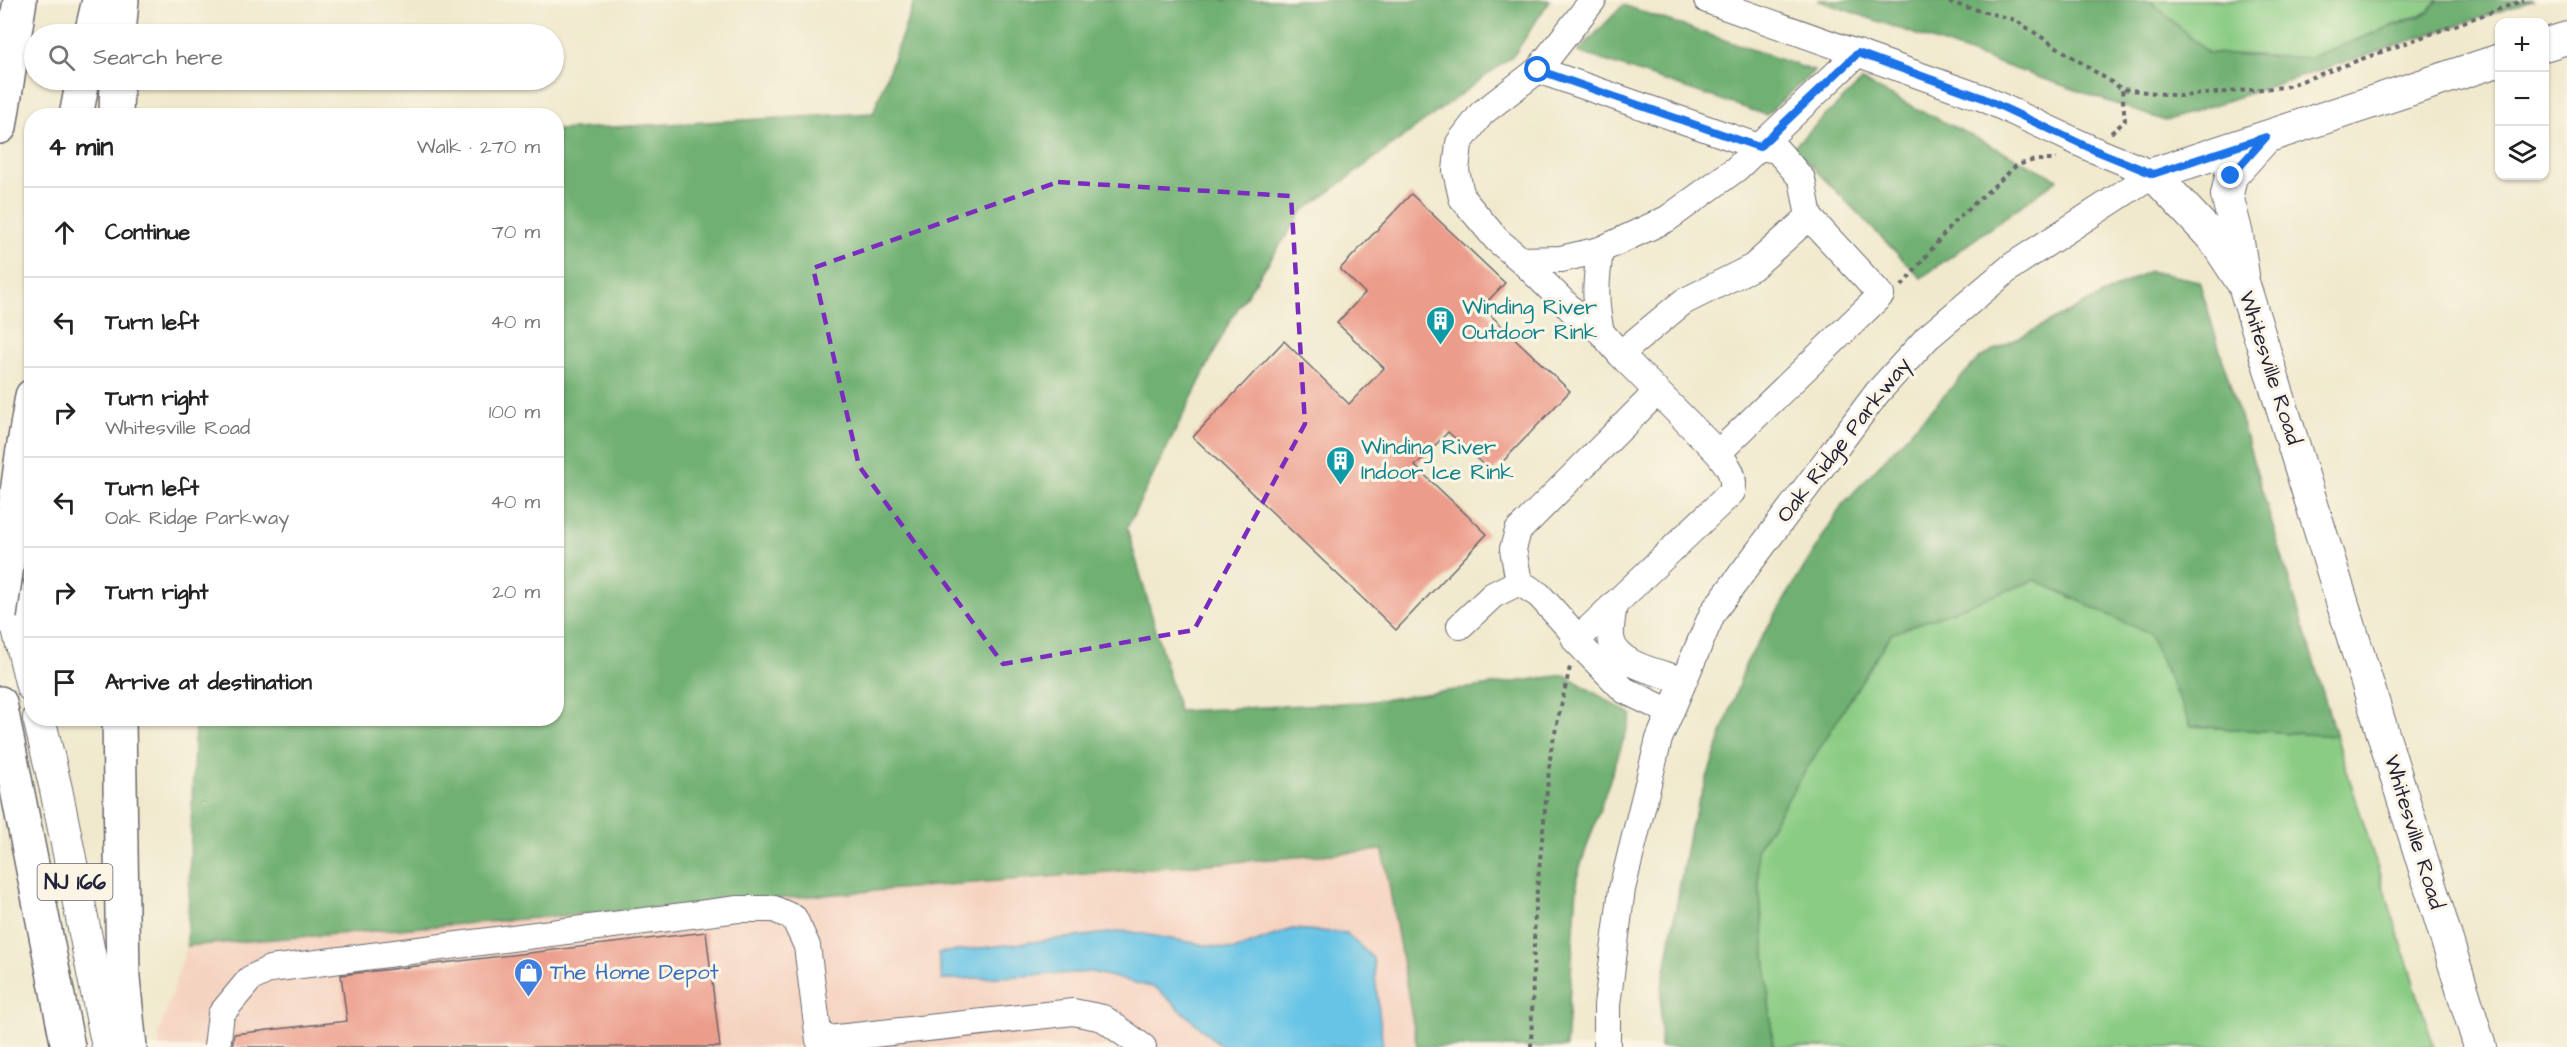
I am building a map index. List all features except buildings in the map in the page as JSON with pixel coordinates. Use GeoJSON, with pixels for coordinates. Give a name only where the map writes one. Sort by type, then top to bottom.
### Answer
{"type":"FeatureCollection","features":[{"type":"Feature","properties":{"kind":"highway"},"geometry":{"type":"LineString","coordinates":[[0,127],[20,0]]}},
{"type":"Feature","properties":{"kind":"highway"},"geometry":{"type":"LineString","coordinates":[[93,24],[99,0]]}},
{"type":"Feature","properties":{"kind":"highway"},"geometry":{"type":"LineString","coordinates":[[120,24],[122,0]]}},
{"type":"Feature","properties":{"kind":"highway"},"geometry":{"type":"LineString","coordinates":[[78,108],[81,90]]}},
{"type":"Feature","properties":{"kind":"highway"},"geometry":{"type":"LineString","coordinates":[[117,90],[117,108]]}},
{"type":"Feature","properties":{"kind":"highway"},"geometry":{"type":"LineString","coordinates":[[0,616],[24,444]]}},
{"type":"Feature","properties":{"kind":"highway"},"geometry":{"type":"LineString","coordinates":[[0,703],[68,1047]]}},
{"type":"Feature","properties":{"kind":"highway"},"geometry":{"type":"LineString","coordinates":[[119,726],[123,978],[130,1047]]}},
{"type":"Feature","properties":{"kind":"main road"},"geometry":{"type":"LineString","coordinates":[[2549,43],[2567,38]]}},
{"type":"Feature","properties":{"kind":"main road","name":"Oak Ridge Parkway"},"geometry":{"type":"LineString","coordinates":[[2153,174],[2495,61]]}},
{"type":"Feature","properties":{"kind":"main road"},"geometry":{"type":"LineString","coordinates":[[2244,285],[2237,236],[2227,195],[2231,176],[2266,137]]}},
{"type":"Feature","properties":{"kind":"main road","name":"Whitesville Road"},"geometry":{"type":"LineString","coordinates":[[2153,174],[2213,238],[2244,285],[2480,1047]]}},
{"type":"Feature","properties":{"kind":"main road"},"geometry":{"type":"LineString","coordinates":[[0,551],[24,652]]}},
{"type":"Feature","properties":{"kind":"main road","name":"NJ 166"},"geometry":{"type":"LineString","coordinates":[[41,726],[56,789],[108,1047]]}},
{"type":"Feature","properties":{"kind":"street"},"geometry":{"type":"LineString","coordinates":[[1576,641],[1732,492],[1734,482],[1731,470],[1718,453],[1657,393],[1601,332],[1575,313],[1497,240],[1462,198],[1456,171],[1459,143],[1482,113],[1538,70],[1593,0]]}},
{"type":"Feature","properties":{"kind":"street","name":"Whitesville Road"},"geometry":{"type":"LineString","coordinates":[[1707,0],[1739,6],[1858,53],[1983,98],[2092,149],[2153,174]]}},
{"type":"Feature","properties":{"kind":"street"},"geometry":{"type":"LineString","coordinates":[[1521,260],[1561,259],[1600,250],[1667,219],[1736,169],[1858,53]]}},
{"type":"Feature","properties":{"kind":"street"},"geometry":{"type":"LineString","coordinates":[[1538,70],[1759,147],[1777,150],[1802,179],[1809,217],[1881,295],[1718,453]]}},
{"type":"Feature","properties":{"kind":"street","name":"Oak Ridge Parkway"},"geometry":{"type":"LineString","coordinates":[[1607,1047],[1607,1005],[1622,889],[1659,739],[1713,612],[1876,393],[1927,338],[2012,266],[2153,174]]}},
{"type":"Feature","properties":{"kind":"street"},"geometry":{"type":"LineString","coordinates":[[1620,354],[1683,303],[1753,267],[1809,217]]}},
{"type":"Feature","properties":{"kind":"street"},"geometry":{"type":"LineString","coordinates":[[1600,250],[1594,288],[1595,306],[1601,332]]}},
{"type":"Feature","properties":{"kind":"street"},"geometry":{"type":"LineString","coordinates":[[1657,393],[1518,531],[1513,549],[1519,582],[1539,594],[1570,629],[1576,641],[1624,690],[1670,712]]}},
{"type":"Feature","properties":{"kind":"street"},"geometry":{"type":"LineString","coordinates":[[1460,626],[1492,595],[1519,582]]}},
{"type":"Feature","properties":{"kind":"street"},"geometry":{"type":"LineString","coordinates":[[1614,604],[1611,636],[1613,647],[1621,656],[1683,680]]}},
{"type":"Feature","properties":{"kind":"street"},"geometry":{"type":"LineString","coordinates":[[216,1047],[220,1014],[250,979],[270,969],[747,909],[774,909],[794,918],[807,946],[819,1040],[1073,1012],[1103,1018],[1143,1047]]}},
{"type":"Feature","properties":{"kind":"path"},"geometry":{"type":"LineString","coordinates":[[1940,0],[2015,20],[2122,89],[2180,96],[2285,87],[2524,0]]}},
{"type":"Feature","properties":{"kind":"path"},"geometry":{"type":"LineString","coordinates":[[1896,294],[1953,222],[2017,165],[2035,160],[2066,160],[2092,149],[2124,121],[2122,89]]}},
{"type":"Feature","properties":{"kind":"path"},"geometry":{"type":"LineString","coordinates":[[1531,1047],[1535,910],[1551,750],[1576,641]]}},
{"type":"Feature","properties":{"kind":"highlighted area"},"geometry":{"type":"Polygon","coordinates":[[[1058,182],[1291,196],[1305,424],[1194,630],[1003,664],[859,466],[813,268],[1058,182]]]}},
{"type":"Feature","properties":{"kind":"shaded area"},"geometry":{"type":"Polygon","coordinates":[[[1383,850],[1417,1047],[160,1047],[159,1033],[187,946],[1383,850]]]}},
{"type":"Feature","properties":{"kind":"green space"},"geometry":{"type":"Polygon","coordinates":[[[915,0],[1550,0],[1514,55],[1302,212],[1232,317],[1127,528],[1179,711],[1366,702],[1565,675],[1632,715],[1578,873],[1566,1047],[1417,1047],[1383,850],[187,946],[195,726],[564,726],[564,130],[873,113],[915,0]]]}},
{"type":"Feature","properties":{"kind":"green space"},"geometry":{"type":"Polygon","coordinates":[[[1817,0],[2149,0],[2208,53],[2309,58],[2427,13],[2439,0],[2534,0],[2165,121],[1817,0]]]}},
{"type":"Feature","properties":{"kind":"green space"},"geometry":{"type":"Polygon","coordinates":[[[2149,0],[2439,0],[2427,12],[2309,58],[2208,53],[2149,0]]]}},
{"type":"Feature","properties":{"kind":"green space"},"geometry":{"type":"Polygon","coordinates":[[[1623,5],[1814,71],[1766,115],[1578,52],[1623,5]]]}},
{"type":"Feature","properties":{"kind":"green space"},"geometry":{"type":"Polygon","coordinates":[[[1862,81],[2058,179],[1921,278],[1793,147],[1862,81]]]}},
{"type":"Feature","properties":{"kind":"green space"},"geometry":{"type":"Polygon","coordinates":[[[2149,271],[2199,281],[2336,736],[2191,726],[2149,634],[2035,580],[1891,634],[1756,850],[1773,1047],[1660,1047],[1661,993],[1690,828],[1746,663],[1842,505],[1979,358],[2149,271]]]}},
{"type":"Feature","properties":{"kind":"green space"},"geometry":{"type":"Polygon","coordinates":[[[2035,580],[2149,634],[2191,726],[2336,736],[2434,1047],[1773,1047],[1756,850],[1891,633],[2035,580]]]}},
{"type":"Feature","properties":{"kind":"water"},"geometry":{"type":"Polygon","coordinates":[[[1292,929],[1346,933],[1373,958],[1383,1047],[1222,1047],[1156,988],[1092,972],[942,980],[938,953],[1126,931],[1234,950],[1292,929]]]}},
{"type":"Feature","properties":{"kind":"place","name":"Winding River Outdoor Rink"},"geometry":{"type":"Point","coordinates":[1441,346]}},
{"type":"Feature","properties":{"kind":"place","name":"Winding River Indoor Ice Rink"},"geometry":{"type":"Point","coordinates":[1340,486]}},
{"type":"Feature","properties":{"kind":"place","name":"The Home Depot"},"geometry":{"type":"Point","coordinates":[529,998]}},
{"type":"Feature","properties":{"kind":"route"},"geometry":{"type":"LineString","coordinates":[[1538,70],[1759,147],[1858,53],[1983,98],[2092,149],[2153,174],[2266,137],[2231,176]]}}]}
